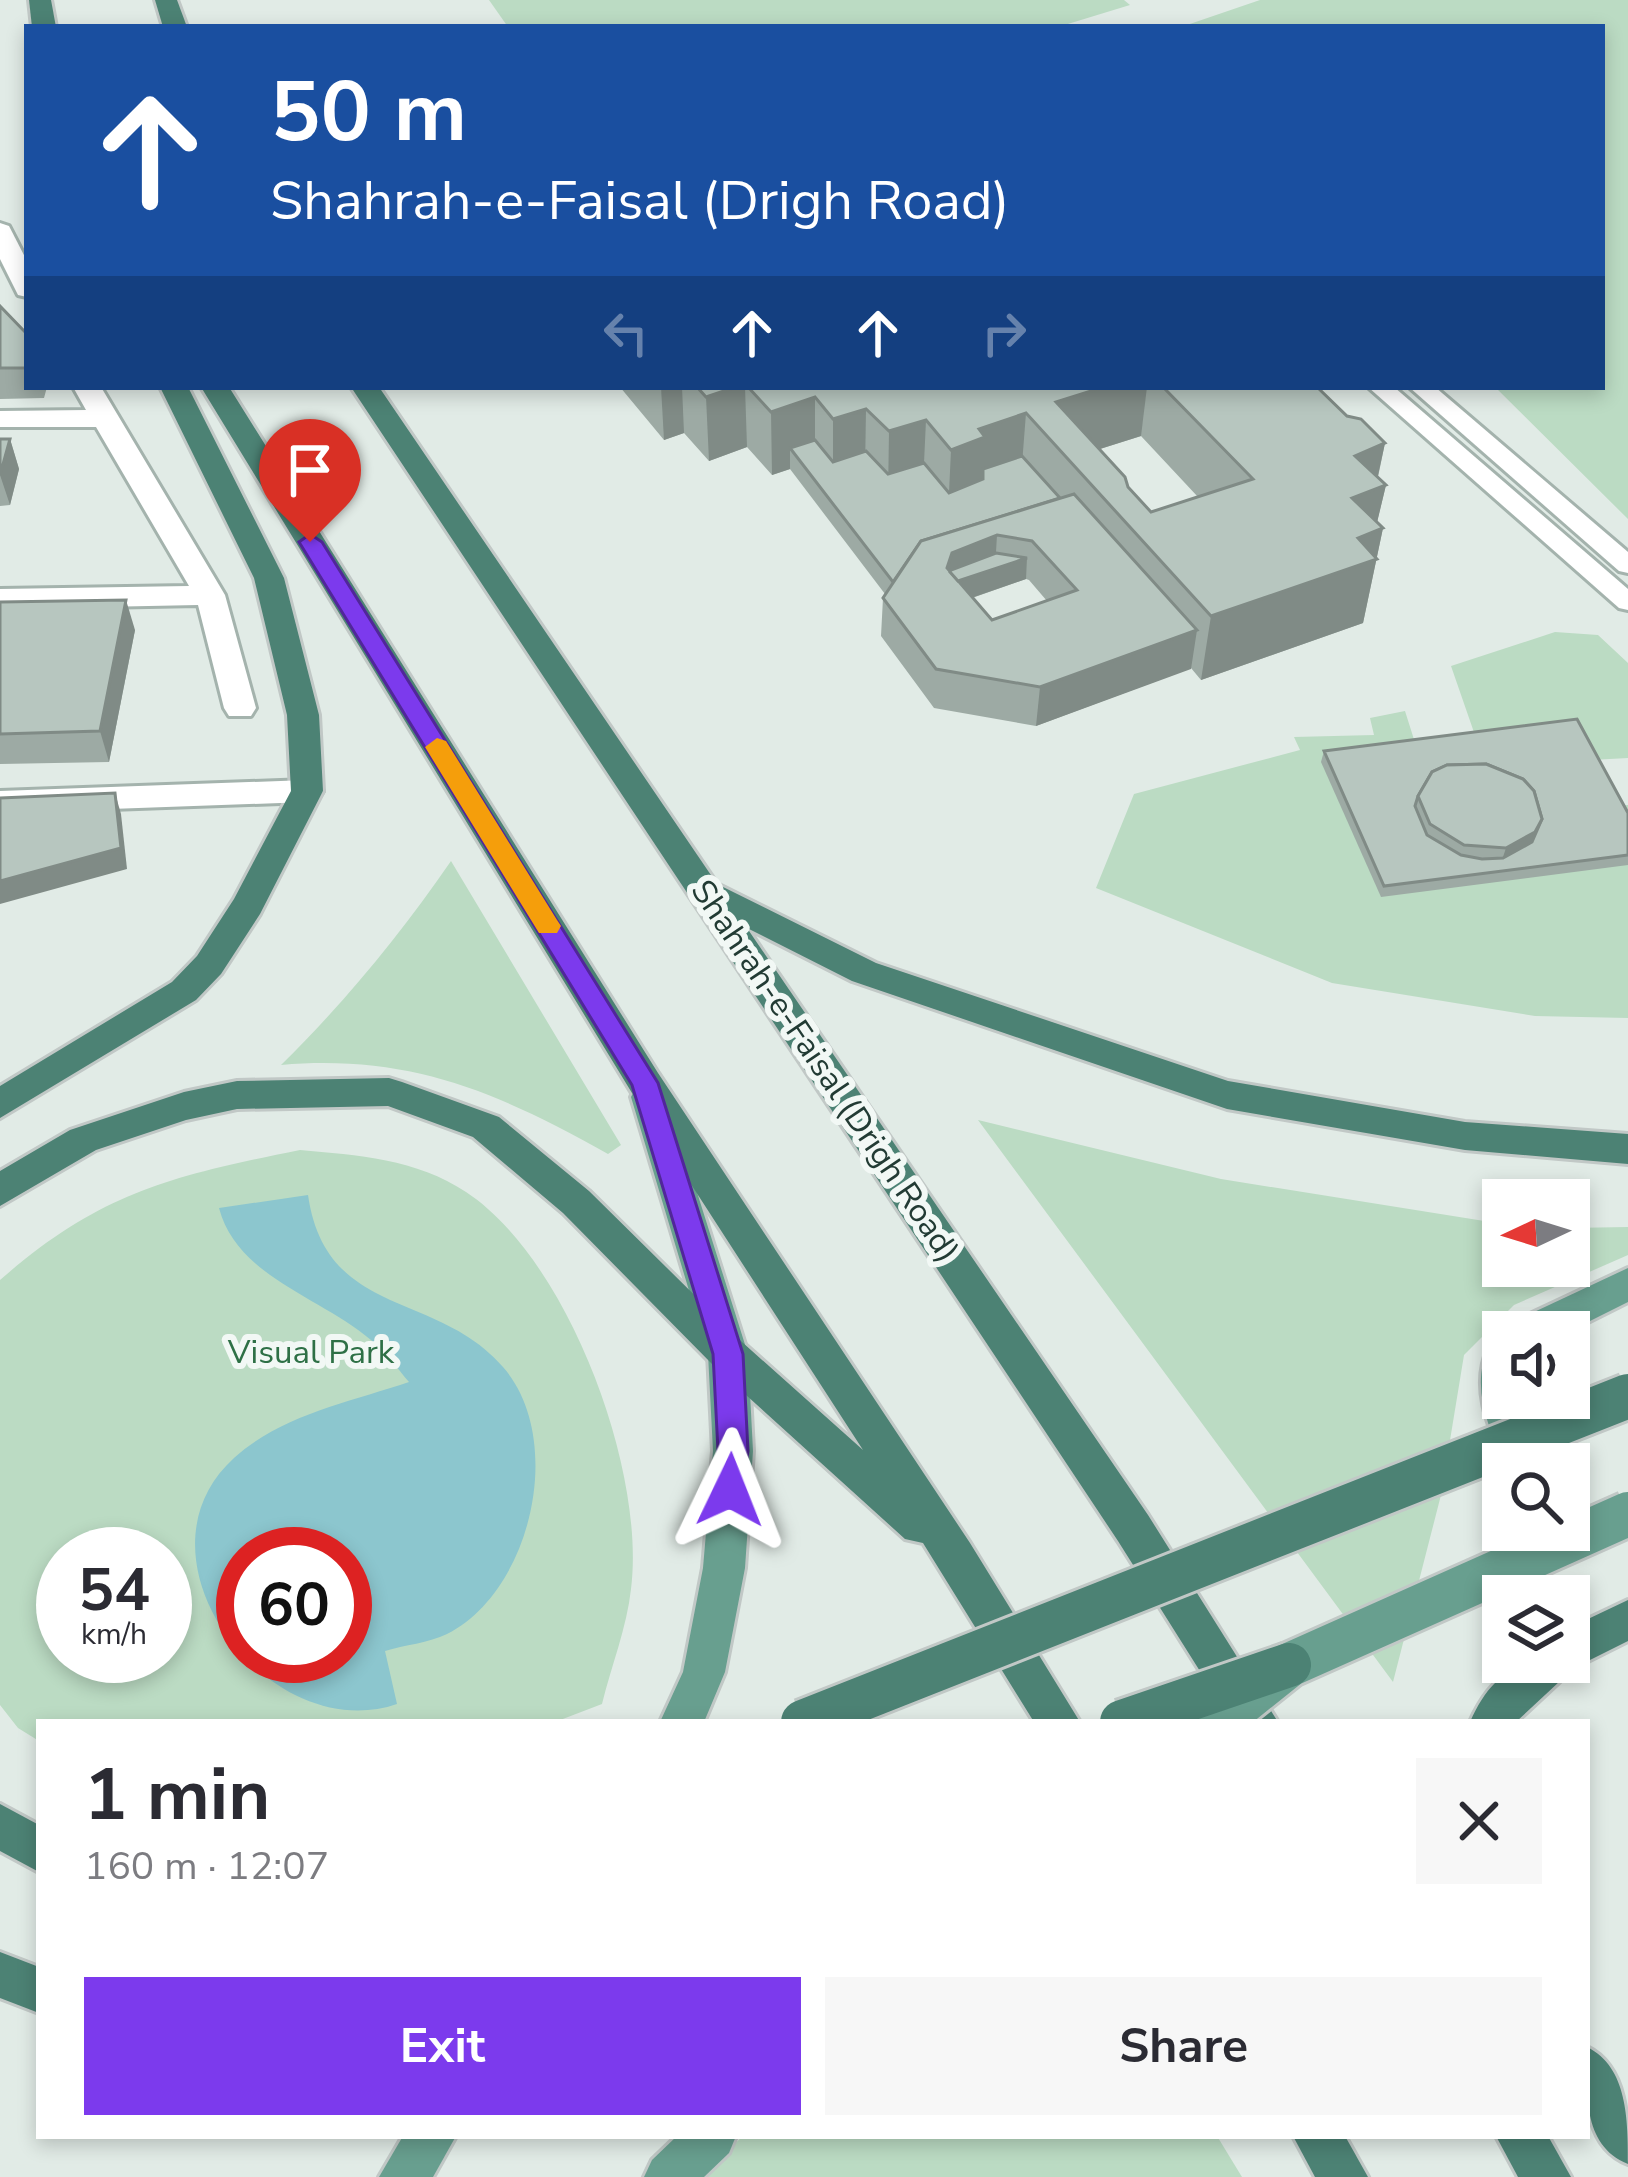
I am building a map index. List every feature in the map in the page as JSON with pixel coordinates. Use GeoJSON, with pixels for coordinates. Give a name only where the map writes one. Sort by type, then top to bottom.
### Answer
{"type":"FeatureCollection","features":[{"type":"Feature","properties":{"kind":"highway"},"geometry":{"type":"LineString","coordinates":[[0,1104],[184,991],[209,965],[248,905],[308,791],[303,715],[269,578],[175,390]]}},
{"type":"Feature","properties":{"kind":"highway"},"geometry":{"type":"LineString","coordinates":[[217,390],[645,1083],[1056,1719]]}},
{"type":"Feature","properties":{"kind":"highway","name":"Shahrah-e-Faisal (Drigh Road)"},"geometry":{"type":"LineString","coordinates":[[367,390],[1132,1528],[1254,1719]]}},
{"type":"Feature","properties":{"kind":"highway"},"geometry":{"type":"LineString","coordinates":[[704,891],[864,972],[1227,1095],[1465,1136],[1628,1149]]}},
{"type":"Feature","properties":{"kind":"highway"},"geometry":{"type":"LineString","coordinates":[[0,1191],[44,1160],[132,1122],[237,1095],[389,1092],[486,1127],[656,1277],[728,1354],[955,1556]]}},
{"type":"Feature","properties":{"kind":"highway"},"geometry":{"type":"LineString","coordinates":[[810,1719],[1009,1637],[1391,1495],[1628,1396]]}},
{"type":"Feature","properties":{"kind":"highway"},"geometry":{"type":"LineString","coordinates":[[1590,1639],[1628,1619]]}},
{"type":"Feature","properties":{"kind":"highway"},"geometry":{"type":"LineString","coordinates":[[1131,1719],[1289,1665]]}},
{"type":"Feature","properties":{"kind":"highway"},"geometry":{"type":"LineString","coordinates":[[1494,1719],[1530,1683]]}},
{"type":"Feature","properties":{"kind":"highway"},"geometry":{"type":"LineString","coordinates":[[0,1826],[36,1848]]}},
{"type":"Feature","properties":{"kind":"highway"},"geometry":{"type":"LineString","coordinates":[[0,1975],[36,1989]]}},
{"type":"Feature","properties":{"kind":"highway"},"geometry":{"type":"LineString","coordinates":[[1590,2076],[1628,2140]]}},
{"type":"Feature","properties":{"kind":"highway"},"geometry":{"type":"LineString","coordinates":[[1319,2139],[1343,2177]]}},
{"type":"Feature","properties":{"kind":"highway"},"geometry":{"type":"LineString","coordinates":[[1522,2139],[1546,2177]]}},
{"type":"Feature","properties":{"kind":"main road"},"geometry":{"type":"LineString","coordinates":[[645,1083],[728,1354],[733,1451],[724,1568],[704,1672],[683,1719]]}},
{"type":"Feature","properties":{"kind":"main road"},"geometry":{"type":"LineString","coordinates":[[1573,1311],[1628,1284]]}},
{"type":"Feature","properties":{"kind":"main road"},"geometry":{"type":"LineString","coordinates":[[1222,1719],[1289,1665],[1628,1514]]}},
{"type":"Feature","properties":{"kind":"main road"},"geometry":{"type":"LineString","coordinates":[[1590,1521],[1628,1535]]}},
{"type":"Feature","properties":{"kind":"main road"},"geometry":{"type":"LineString","coordinates":[[404,2177],[430,2139]]}},
{"type":"Feature","properties":{"kind":"main road"},"geometry":{"type":"LineString","coordinates":[[669,2177],[709,2139]]}},
{"type":"Feature","properties":{"kind":"street"},"geometry":{"type":"LineString","coordinates":[[0,231],[14,275]]}},
{"type":"Feature","properties":{"kind":"street"},"geometry":{"type":"LineString","coordinates":[[89,390],[210,596],[240,708]]}},
{"type":"Feature","properties":{"kind":"street"},"geometry":{"type":"LineString","coordinates":[[0,419],[106,418]]}},
{"type":"Feature","properties":{"kind":"street"},"geometry":{"type":"LineString","coordinates":[[0,599],[210,596]]}},
{"type":"Feature","properties":{"kind":"street"},"geometry":{"type":"LineString","coordinates":[[0,802],[308,791]]}},
{"type":"Feature","properties":{"kind":"lane"},"geometry":{"type":"LineString","coordinates":[[1383,390],[1628,602]]}},
{"type":"Feature","properties":{"kind":"lane"},"geometry":{"type":"LineString","coordinates":[[1424,390],[1628,566]]}},
{"type":"Feature","properties":{"kind":"green space"},"geometry":{"type":"Polygon","coordinates":[[[489,0],[1124,0],[1130,5],[1068,24],[506,24],[489,0]]]}},
{"type":"Feature","properties":{"kind":"green space"},"geometry":{"type":"Polygon","coordinates":[[[1260,0],[1628,0],[1628,519],[1498,390],[1605,390],[1605,24],[1190,24],[1260,0]]]}},
{"type":"Feature","properties":{"kind":"green space"},"geometry":{"type":"Polygon","coordinates":[[[1555,632],[1598,635],[1628,663],[1628,758],[1591,760],[1615,806],[1628,805],[1628,1018],[1535,1016],[1332,983],[1096,888],[1134,794],[1300,750],[1294,737],[1374,735],[1370,718],[1405,711],[1417,749],[1477,741],[1451,666],[1555,632]]]}},
{"type":"Feature","properties":{"kind":"green space"},"geometry":{"type":"Polygon","coordinates":[[[451,861],[621,1145],[608,1154],[528,1112],[451,1082],[371,1066],[281,1065],[371,967],[451,861]]]}},
{"type":"Feature","properties":{"kind":"green space"},"geometry":{"type":"Polygon","coordinates":[[[978,1120],[1221,1179],[1482,1221],[1482,1287],[1555,1287],[1508,1311],[1482,1311],[1482,1337],[1464,1355],[1441,1495],[1393,1682],[978,1120]]]}},
{"type":"Feature","properties":{"kind":"green space","name":"Visual Park"},"geometry":{"type":"Polygon","coordinates":[[[300,1150],[386,1160],[427,1172],[466,1192],[503,1223],[537,1266],[567,1316],[592,1371],[626,1486],[631,1589],[602,1704],[563,1719],[36,1719],[36,1739],[18,1728],[0,1705],[0,1280],[71,1226],[175,1179],[300,1150]]]}},
{"type":"Feature","properties":{"kind":"green space"},"geometry":{"type":"Polygon","coordinates":[[[1628,1227],[1628,1255],[1590,1272],[1590,1228],[1628,1227]]]}},
{"type":"Feature","properties":{"kind":"green space"},"geometry":{"type":"Polygon","coordinates":[[[740,2139],[1219,2139],[1242,2177],[699,2177],[740,2139]]]}},
{"type":"Feature","properties":{"kind":"water"},"geometry":{"type":"Polygon","coordinates":[[[308,1195],[319,1235],[337,1263],[360,1284],[476,1343],[503,1367],[522,1397],[533,1433],[535,1472],[519,1550],[476,1613],[440,1637],[385,1651],[397,1704],[349,1710],[302,1698],[278,1683],[372,1683],[372,1527],[216,1527],[216,1616],[203,1591],[195,1545],[204,1499],[234,1458],[294,1420],[409,1382],[371,1340],[262,1269],[229,1232],[219,1208],[308,1195]]]}},
{"type":"Feature","properties":{"kind":"building"},"geometry":{"type":"Polygon","coordinates":[[[0,306],[24,331],[24,368],[0,368],[0,306]]]}},
{"type":"Feature","properties":{"kind":"building"},"geometry":{"type":"Polygon","coordinates":[[[700,390],[727,390],[706,397],[700,390]]]}},
{"type":"Feature","properties":{"kind":"building"},"geometry":{"type":"Polygon","coordinates":[[[751,390],[1094,390],[1056,402],[1151,512],[1253,479],[1166,390],[1320,390],[1385,443],[1355,456],[1386,485],[1352,498],[1383,528],[1358,538],[1377,559],[1211,616],[1026,413],[979,429],[985,437],[951,450],[926,420],[889,431],[866,409],[833,419],[815,397],[771,412],[751,390]]]}},
{"type":"Feature","properties":{"kind":"building"},"geometry":{"type":"Polygon","coordinates":[[[0,439],[10,439],[0,475],[0,439]]]}},
{"type":"Feature","properties":{"kind":"building"},"geometry":{"type":"Polygon","coordinates":[[[815,440],[833,462],[866,451],[888,474],[924,463],[949,493],[983,479],[983,469],[1022,456],[1060,498],[921,541],[893,582],[790,448],[815,440]]]}},
{"type":"Feature","properties":{"kind":"building"},"geometry":{"type":"Polygon","coordinates":[[[1074,494],[1197,630],[1040,687],[936,669],[883,598],[921,541],[1074,494]],[[997,535],[952,553],[947,568],[992,620],[1077,590],[1032,541],[997,535]]]}},
{"type":"Feature","properties":{"kind":"building"},"geometry":{"type":"Polygon","coordinates":[[[996,553],[1027,558],[958,581],[950,572],[951,570],[996,553]]]}},
{"type":"Feature","properties":{"kind":"building"},"geometry":{"type":"Polygon","coordinates":[[[126,600],[100,731],[0,734],[0,602],[126,600]]]}},
{"type":"Feature","properties":{"kind":"building"},"geometry":{"type":"Polygon","coordinates":[[[1577,719],[1628,813],[1628,855],[1384,886],[1324,751],[1577,719]],[[1486,764],[1447,765],[1432,772],[1415,806],[1427,835],[1461,855],[1503,858],[1532,842],[1542,819],[1534,791],[1523,779],[1486,764]]]}},
{"type":"Feature","properties":{"kind":"building"},"geometry":{"type":"Polygon","coordinates":[[[1486,764],[1523,779],[1534,791],[1542,819],[1535,832],[1506,848],[1464,845],[1430,824],[1418,796],[1432,772],[1447,765],[1486,764]]]}},
{"type":"Feature","properties":{"kind":"building"},"geometry":{"type":"Polygon","coordinates":[[[115,793],[121,848],[0,881],[0,798],[115,793]]]}},
{"type":"Feature","properties":{"kind":"slow traffic"},"geometry":{"type":"LineString","coordinates":[[437,747],[548,926]]}},
{"type":"Feature","properties":{"kind":"route"},"geometry":{"type":"LineString","coordinates":[[310,542],[645,1083],[728,1354],[730,1490]]}}]}
